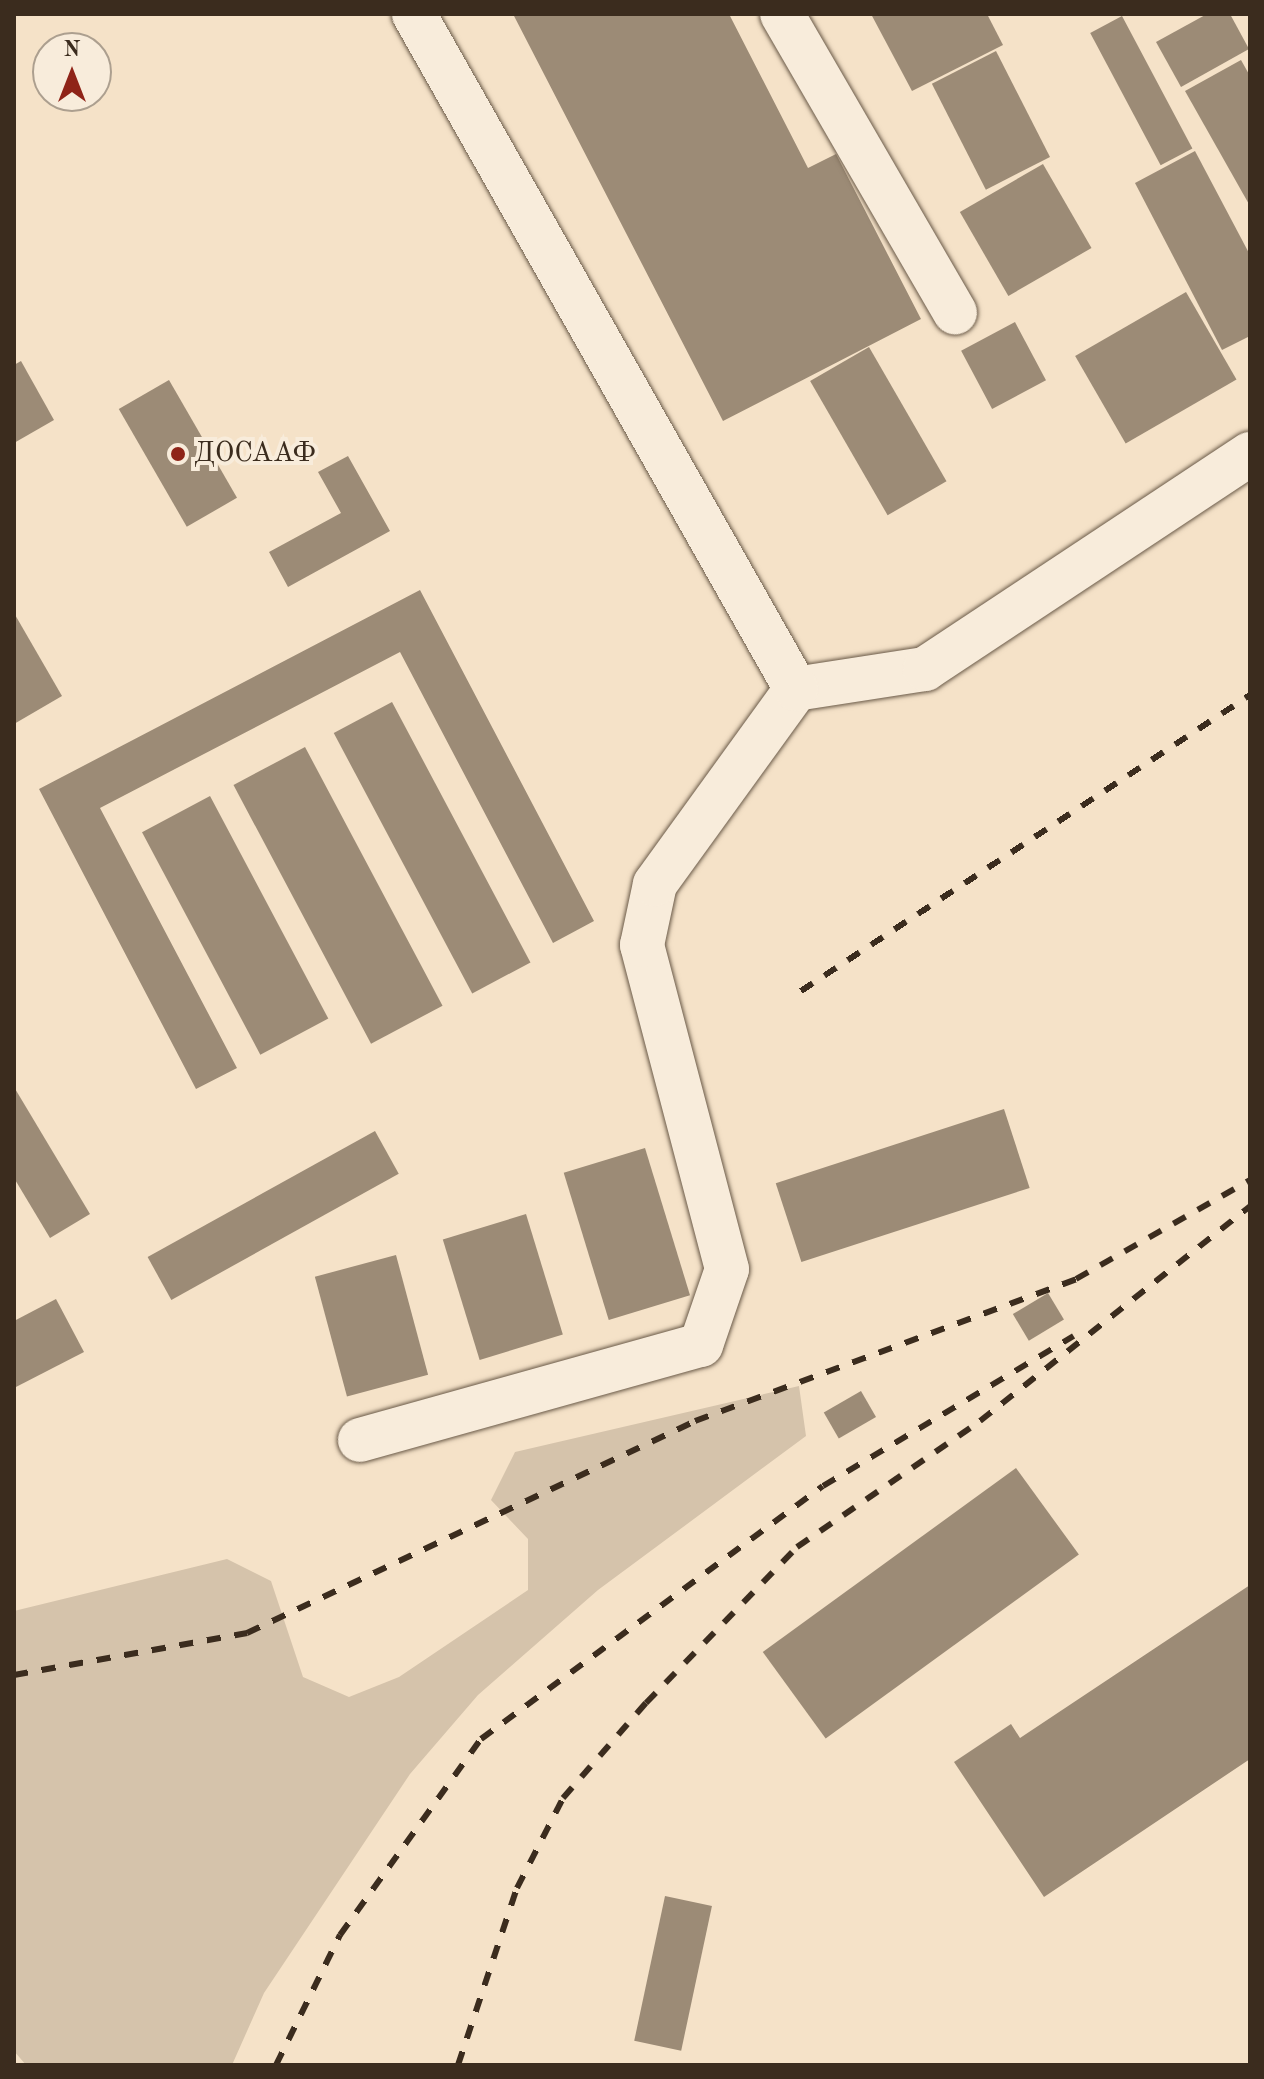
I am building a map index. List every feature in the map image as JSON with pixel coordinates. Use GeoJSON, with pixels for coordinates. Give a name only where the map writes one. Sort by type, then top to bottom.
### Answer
{"type":"FeatureCollection","features":[{"type":"Feature","properties":{"kind":"lane"},"geometry":{"type":"LineString","coordinates":[[414,14],[796,689]]}},
{"type":"Feature","properties":{"kind":"lane"},"geometry":{"type":"LineString","coordinates":[[782,14],[955,313]]}},
{"type":"Feature","properties":{"kind":"lane"},"geometry":{"type":"LineString","coordinates":[[360,1440],[701,1345],[727,1269],[642,945],[655,884],[796,689],[925,669],[1250,454]]}},
{"type":"Feature","properties":{"kind":"shaded area"},"geometry":{"type":"Polygon","coordinates":[[[799,1386],[806,1436],[598,1590],[478,1695],[410,1774],[264,1993],[232,2065],[26,2065],[14,2051],[14,1611],[227,1559],[271,1581],[303,1677],[349,1697],[399,1677],[528,1590],[528,1539],[491,1500],[515,1452],[799,1386]]]}},
{"type":"Feature","properties":{"kind":"building"},"geometry":{"type":"Polygon","coordinates":[[[513,14],[729,14],[808,168],[836,154],[921,319],[723,421],[513,14]]]}},
{"type":"Feature","properties":{"kind":"building"},"geometry":{"type":"Polygon","coordinates":[[[871,14],[987,14],[1003,45],[912,91],[871,14]]]}},
{"type":"Feature","properties":{"kind":"building"},"geometry":{"type":"Polygon","coordinates":[[[1207,14],[1230,14],[1249,49],[1181,87],[1156,42],[1207,14]]]}},
{"type":"Feature","properties":{"kind":"building"},"geometry":{"type":"Polygon","coordinates":[[[1122,16],[1192,148],[1161,165],[1090,33],[1122,16]]]}},
{"type":"Feature","properties":{"kind":"building"},"geometry":{"type":"Polygon","coordinates":[[[996,51],[1050,157],[986,190],[932,84],[996,51]]]}},
{"type":"Feature","properties":{"kind":"building"},"geometry":{"type":"Polygon","coordinates":[[[1241,60],[1250,76],[1250,206],[1185,91],[1241,60]]]}},
{"type":"Feature","properties":{"kind":"building"},"geometry":{"type":"Polygon","coordinates":[[[1195,151],[1250,255],[1250,336],[1222,350],[1135,183],[1195,151]]]}},
{"type":"Feature","properties":{"kind":"building"},"geometry":{"type":"Polygon","coordinates":[[[1043,164],[1092,248],[1008,296],[960,212],[1043,164]]]}},
{"type":"Feature","properties":{"kind":"building"},"geometry":{"type":"Polygon","coordinates":[[[1186,292],[1236,379],[1126,443],[1075,356],[1186,292]]]}},
{"type":"Feature","properties":{"kind":"building"},"geometry":{"type":"Polygon","coordinates":[[[1015,322],[1046,380],[992,409],[961,351],[1015,322]]]}},
{"type":"Feature","properties":{"kind":"building"},"geometry":{"type":"Polygon","coordinates":[[[869,347],[946,481],[888,515],[810,381],[869,347]]]}},
{"type":"Feature","properties":{"kind":"building"},"geometry":{"type":"Polygon","coordinates":[[[21,361],[54,420],[14,443],[14,365],[21,361]]]}},
{"type":"Feature","properties":{"kind":"building","name":"ДОСААФ"},"geometry":{"type":"Polygon","coordinates":[[[169,380],[237,498],[187,527],[119,409],[169,380]]]}},
{"type":"Feature","properties":{"kind":"building"},"geometry":{"type":"Polygon","coordinates":[[[348,456],[390,531],[288,587],[269,552],[341,513],[318,472],[348,456]]]}},
{"type":"Feature","properties":{"kind":"building"},"geometry":{"type":"Polygon","coordinates":[[[420,590],[594,921],[553,943],[400,652],[100,808],[237,1068],[196,1089],[39,789],[420,590]]]}},
{"type":"Feature","properties":{"kind":"building"},"geometry":{"type":"Polygon","coordinates":[[[14,613],[62,696],[14,724],[14,613]]]}},
{"type":"Feature","properties":{"kind":"building"},"geometry":{"type":"Polygon","coordinates":[[[392,702],[530,962],[472,993],[334,733],[392,702]]]}},
{"type":"Feature","properties":{"kind":"building"},"geometry":{"type":"Polygon","coordinates":[[[305,747],[443,1006],[371,1044],[233,785],[305,747]]]}},
{"type":"Feature","properties":{"kind":"building"},"geometry":{"type":"Polygon","coordinates":[[[210,796],[328,1019],[260,1055],[142,832],[210,796]]]}},
{"type":"Feature","properties":{"kind":"building"},"geometry":{"type":"Polygon","coordinates":[[[14,1087],[90,1214],[50,1238],[14,1178],[14,1087]]]}},
{"type":"Feature","properties":{"kind":"building"},"geometry":{"type":"Polygon","coordinates":[[[1004,1109],[1030,1188],[801,1262],[776,1183],[1004,1109]]]}},
{"type":"Feature","properties":{"kind":"building"},"geometry":{"type":"Polygon","coordinates":[[[375,1131],[399,1174],[171,1300],[148,1257],[375,1131]]]}},
{"type":"Feature","properties":{"kind":"building"},"geometry":{"type":"Polygon","coordinates":[[[645,1148],[690,1295],[609,1320],[564,1173],[645,1148]]]}},
{"type":"Feature","properties":{"kind":"building"},"geometry":{"type":"Polygon","coordinates":[[[526,1214],[563,1334],[480,1360],[443,1239],[526,1214]]]}},
{"type":"Feature","properties":{"kind":"building"},"geometry":{"type":"Polygon","coordinates":[[[396,1255],[428,1375],[347,1397],[315,1277],[396,1255]]]}},
{"type":"Feature","properties":{"kind":"building"},"geometry":{"type":"Polygon","coordinates":[[[1048,1293],[1064,1320],[1029,1341],[1013,1314],[1048,1293]]]}},
{"type":"Feature","properties":{"kind":"building"},"geometry":{"type":"Polygon","coordinates":[[[56,1299],[84,1352],[14,1388],[14,1321],[56,1299]]]}},
{"type":"Feature","properties":{"kind":"building"},"geometry":{"type":"Polygon","coordinates":[[[861,1391],[876,1417],[839,1438],[824,1412],[861,1391]]]}},
{"type":"Feature","properties":{"kind":"building"},"geometry":{"type":"Polygon","coordinates":[[[1016,1468],[1079,1555],[826,1739],[763,1652],[1016,1468]]]}},
{"type":"Feature","properties":{"kind":"building"},"geometry":{"type":"Polygon","coordinates":[[[1250,1585],[1250,1759],[1044,1897],[954,1762],[1011,1724],[1020,1738],[1250,1585]]]}},
{"type":"Feature","properties":{"kind":"building"},"geometry":{"type":"Polygon","coordinates":[[[665,1896],[712,1906],[681,2051],[634,2041],[665,1896]]]}},
{"type":"Feature","properties":{"kind":"railway"},"geometry":{"type":"LineString","coordinates":[[801,991],[1250,695]]}},
{"type":"Feature","properties":{"kind":"railway"},"geometry":{"type":"LineString","coordinates":[[14,1675],[247,1633],[695,1421],[1076,1279],[1250,1180]]}},
{"type":"Feature","properties":{"kind":"railway"},"geometry":{"type":"LineString","coordinates":[[458,2065],[517,1888],[563,1798],[646,1703],[797,1547],[980,1421],[1250,1206]]}},
{"type":"Feature","properties":{"kind":"railway"},"geometry":{"type":"LineString","coordinates":[[276,2065],[340,1935],[481,1739],[823,1486],[1074,1336]]}},
{"type":"Feature","properties":{"kind":"place","name":"ДОСААФ"},"geometry":{"type":"Point","coordinates":[178,454]}}]}
